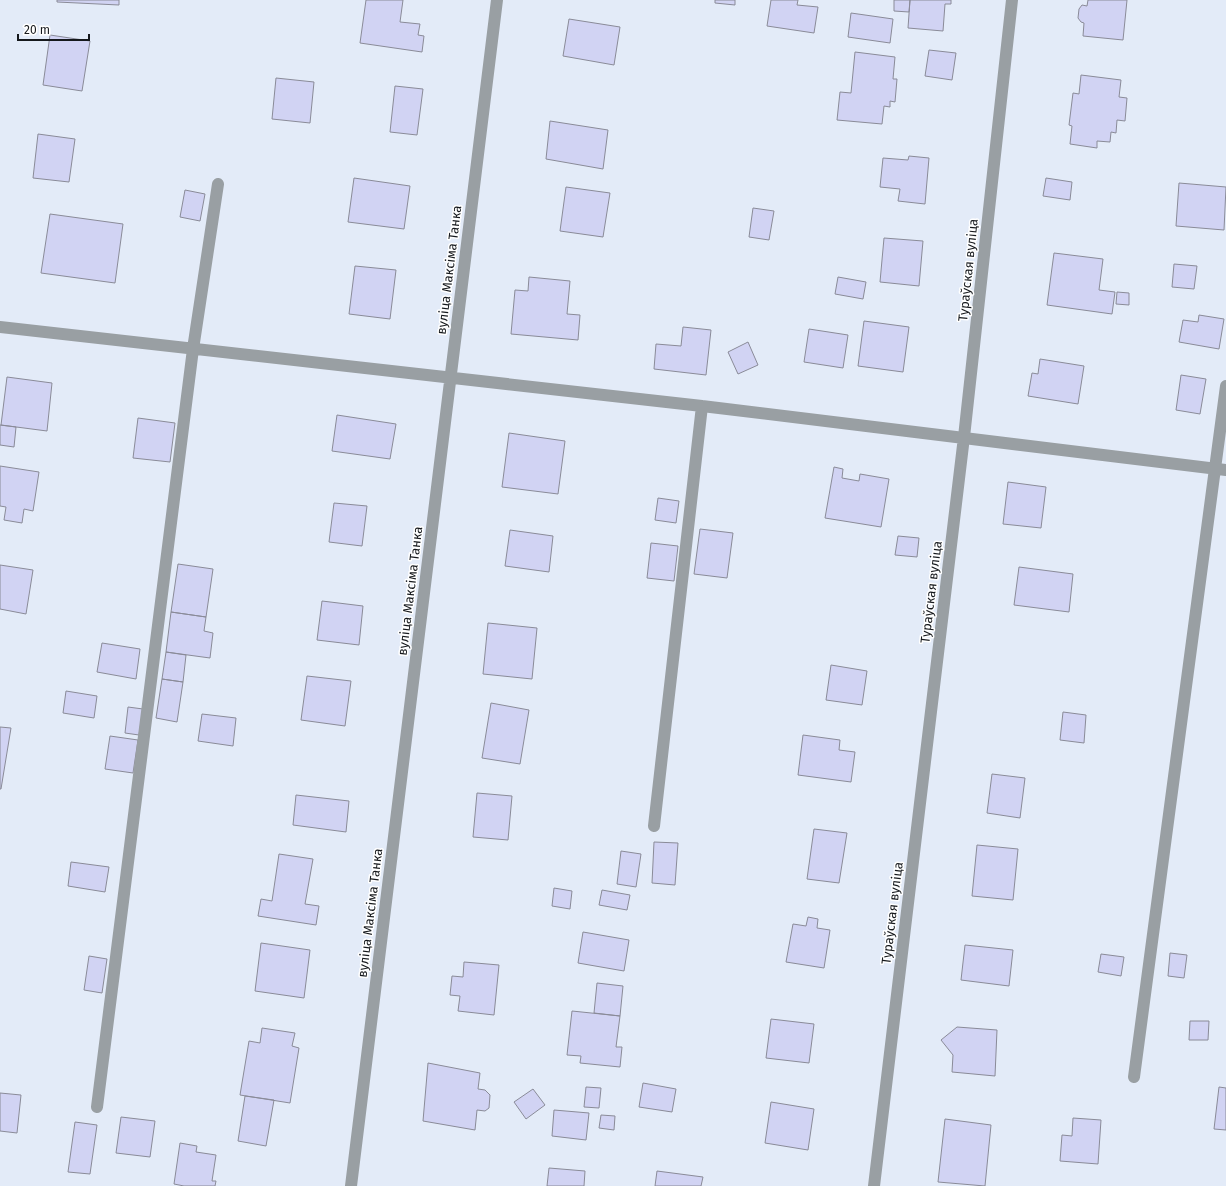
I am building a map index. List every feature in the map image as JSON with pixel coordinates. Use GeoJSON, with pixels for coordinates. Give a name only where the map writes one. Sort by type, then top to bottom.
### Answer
{"type":"FeatureCollection","features":[{"type":"Feature","properties":{"kind":"street","name":"вуліца Максіма Танка"},"geometry":{"type":"LineString","coordinates":[[351,1186],[497,0]]}},
{"type":"Feature","properties":{"kind":"street","name":"Тураўская вуліца"},"geometry":{"type":"LineString","coordinates":[[874,1186],[964,437],[1012,0]]}},
{"type":"Feature","properties":{"kind":"street"},"geometry":{"type":"LineString","coordinates":[[97,1107],[193,349],[218,184]]}},
{"type":"Feature","properties":{"kind":"street"},"geometry":{"type":"LineString","coordinates":[[0,327],[702,406],[1221,469]]}},
{"type":"Feature","properties":{"kind":"street"},"geometry":{"type":"LineString","coordinates":[[1134,1077],[1221,469],[1226,386]]}},
{"type":"Feature","properties":{"kind":"street"},"geometry":{"type":"LineString","coordinates":[[654,826],[702,406]]}},
{"type":"Feature","properties":{"kind":"building"},"geometry":{"type":"Polygon","coordinates":[[[57,0],[119,0],[119,5],[57,2],[57,0]]]}},
{"type":"Feature","properties":{"kind":"building"},"geometry":{"type":"Polygon","coordinates":[[[366,0],[403,0],[400,22],[420,24],[418,35],[424,36],[422,52],[360,43],[366,0]]]}},
{"type":"Feature","properties":{"kind":"building"},"geometry":{"type":"Polygon","coordinates":[[[715,0],[735,0],[735,5],[715,3],[715,0]]]}},
{"type":"Feature","properties":{"kind":"building"},"geometry":{"type":"Polygon","coordinates":[[[771,0],[798,0],[797,5],[818,7],[814,33],[767,26],[771,0]]]}},
{"type":"Feature","properties":{"kind":"building"},"geometry":{"type":"Polygon","coordinates":[[[894,0],[910,0],[909,12],[894,11],[894,0]]]}},
{"type":"Feature","properties":{"kind":"building"},"geometry":{"type":"Polygon","coordinates":[[[910,0],[951,0],[951,4],[945,4],[943,31],[908,28],[910,0]]]}},
{"type":"Feature","properties":{"kind":"building"},"geometry":{"type":"Polygon","coordinates":[[[1088,0],[1127,0],[1123,40],[1083,36],[1084,23],[1078,18],[1079,9],[1082,5],[1087,6],[1088,0]]]}},
{"type":"Feature","properties":{"kind":"building"},"geometry":{"type":"Polygon","coordinates":[[[851,13],[893,19],[890,43],[848,37],[851,13]]]}},
{"type":"Feature","properties":{"kind":"building"},"geometry":{"type":"Polygon","coordinates":[[[569,19],[620,27],[614,65],[563,56],[569,19]]]}},
{"type":"Feature","properties":{"kind":"building"},"geometry":{"type":"Polygon","coordinates":[[[50,35],[90,41],[82,91],[43,85],[50,35]]]}},
{"type":"Feature","properties":{"kind":"building"},"geometry":{"type":"Polygon","coordinates":[[[929,50],[956,53],[952,80],[925,76],[929,50]]]}},
{"type":"Feature","properties":{"kind":"building"},"geometry":{"type":"Polygon","coordinates":[[[855,52],[895,57],[893,79],[897,79],[895,102],[890,101],[890,107],[884,106],[882,124],[837,120],[840,92],[851,93],[855,52]]]}},
{"type":"Feature","properties":{"kind":"building"},"geometry":{"type":"Polygon","coordinates":[[[1081,75],[1121,80],[1119,97],[1127,98],[1125,121],[1117,120],[1116,133],[1111,132],[1110,142],[1097,141],[1097,148],[1070,144],[1072,126],[1069,125],[1073,93],[1079,94],[1081,75]]]}},
{"type":"Feature","properties":{"kind":"building"},"geometry":{"type":"Polygon","coordinates":[[[276,78],[314,82],[310,123],[272,119],[276,78]]]}},
{"type":"Feature","properties":{"kind":"building"},"geometry":{"type":"Polygon","coordinates":[[[395,86],[423,89],[417,135],[390,132],[395,86]]]}},
{"type":"Feature","properties":{"kind":"building"},"geometry":{"type":"Polygon","coordinates":[[[550,121],[608,130],[603,169],[546,159],[550,121]]]}},
{"type":"Feature","properties":{"kind":"building"},"geometry":{"type":"Polygon","coordinates":[[[38,134],[75,139],[69,182],[33,178],[38,134]]]}},
{"type":"Feature","properties":{"kind":"building"},"geometry":{"type":"Polygon","coordinates":[[[909,156],[929,158],[925,204],[898,201],[900,189],[880,187],[883,158],[908,160],[909,156]]]}},
{"type":"Feature","properties":{"kind":"building"},"geometry":{"type":"Polygon","coordinates":[[[354,178],[410,186],[404,229],[348,222],[354,178]]]}},
{"type":"Feature","properties":{"kind":"building"},"geometry":{"type":"Polygon","coordinates":[[[1046,178],[1072,182],[1070,200],[1043,196],[1046,178]]]}},
{"type":"Feature","properties":{"kind":"building"},"geometry":{"type":"Polygon","coordinates":[[[1179,183],[1226,187],[1224,230],[1176,226],[1179,183]]]}},
{"type":"Feature","properties":{"kind":"building"},"geometry":{"type":"Polygon","coordinates":[[[566,187],[610,193],[603,237],[560,231],[566,187]]]}},
{"type":"Feature","properties":{"kind":"building"},"geometry":{"type":"Polygon","coordinates":[[[185,190],[205,194],[200,221],[180,217],[185,190]]]}},
{"type":"Feature","properties":{"kind":"building"},"geometry":{"type":"Polygon","coordinates":[[[753,208],[774,211],[769,240],[749,237],[753,208]]]}},
{"type":"Feature","properties":{"kind":"building"},"geometry":{"type":"Polygon","coordinates":[[[50,214],[123,224],[115,283],[41,273],[50,214]]]}},
{"type":"Feature","properties":{"kind":"building"},"geometry":{"type":"Polygon","coordinates":[[[884,238],[923,241],[919,286],[880,282],[884,238]]]}},
{"type":"Feature","properties":{"kind":"building"},"geometry":{"type":"Polygon","coordinates":[[[1054,253],[1103,259],[1099,290],[1115,292],[1112,314],[1047,305],[1054,253]]]}},
{"type":"Feature","properties":{"kind":"building"},"geometry":{"type":"Polygon","coordinates":[[[1174,264],[1197,266],[1194,289],[1172,287],[1174,264]]]}},
{"type":"Feature","properties":{"kind":"building"},"geometry":{"type":"Polygon","coordinates":[[[355,266],[396,270],[390,319],[349,314],[355,266]]]}},
{"type":"Feature","properties":{"kind":"building"},"geometry":{"type":"Polygon","coordinates":[[[529,277],[570,281],[567,314],[580,315],[578,340],[511,334],[515,290],[528,291],[529,277]]]}},
{"type":"Feature","properties":{"kind":"building"},"geometry":{"type":"Polygon","coordinates":[[[838,277],[866,282],[863,299],[835,294],[838,277]]]}},
{"type":"Feature","properties":{"kind":"building"},"geometry":{"type":"Polygon","coordinates":[[[1117,292],[1129,293],[1129,305],[1116,304],[1117,292]]]}},
{"type":"Feature","properties":{"kind":"building"},"geometry":{"type":"Polygon","coordinates":[[[1199,315],[1224,319],[1219,349],[1179,342],[1183,320],[1198,322],[1199,315]]]}},
{"type":"Feature","properties":{"kind":"building"},"geometry":{"type":"Polygon","coordinates":[[[864,321],[909,327],[903,372],[858,366],[864,321]]]}},
{"type":"Feature","properties":{"kind":"building"},"geometry":{"type":"Polygon","coordinates":[[[683,327],[711,330],[706,375],[654,369],[656,344],[681,346],[683,327]]]}},
{"type":"Feature","properties":{"kind":"building"},"geometry":{"type":"Polygon","coordinates":[[[809,329],[848,335],[843,368],[804,362],[809,329]]]}},
{"type":"Feature","properties":{"kind":"building"},"geometry":{"type":"Polygon","coordinates":[[[748,342],[758,365],[738,374],[728,352],[748,342]]]}},
{"type":"Feature","properties":{"kind":"building"},"geometry":{"type":"Polygon","coordinates":[[[1040,359],[1084,366],[1078,404],[1028,396],[1032,373],[1038,374],[1040,359]]]}},
{"type":"Feature","properties":{"kind":"building"},"geometry":{"type":"Polygon","coordinates":[[[1181,375],[1206,379],[1200,414],[1176,410],[1181,375]]]}},
{"type":"Feature","properties":{"kind":"building"},"geometry":{"type":"Polygon","coordinates":[[[7,377],[52,383],[47,431],[1,425],[7,377]]]}},
{"type":"Feature","properties":{"kind":"building"},"geometry":{"type":"Polygon","coordinates":[[[337,415],[396,424],[390,459],[332,451],[337,415]]]}},
{"type":"Feature","properties":{"kind":"building"},"geometry":{"type":"Polygon","coordinates":[[[138,418],[175,423],[170,462],[133,458],[138,418]]]}},
{"type":"Feature","properties":{"kind":"building"},"geometry":{"type":"Polygon","coordinates":[[[0,425],[16,427],[14,447],[0,445],[0,425]]]}},
{"type":"Feature","properties":{"kind":"building"},"geometry":{"type":"Polygon","coordinates":[[[509,433],[565,441],[558,494],[502,487],[509,433]]]}},
{"type":"Feature","properties":{"kind":"building"},"geometry":{"type":"Polygon","coordinates":[[[0,466],[39,472],[33,511],[24,509],[22,523],[4,520],[6,507],[0,506],[0,466]]]}},
{"type":"Feature","properties":{"kind":"building"},"geometry":{"type":"Polygon","coordinates":[[[834,467],[843,469],[842,478],[859,481],[860,474],[889,479],[881,527],[825,518],[834,467]]]}},
{"type":"Feature","properties":{"kind":"building"},"geometry":{"type":"Polygon","coordinates":[[[1008,482],[1046,487],[1041,528],[1003,524],[1008,482]]]}},
{"type":"Feature","properties":{"kind":"building"},"geometry":{"type":"Polygon","coordinates":[[[658,498],[679,501],[676,523],[655,520],[658,498]]]}},
{"type":"Feature","properties":{"kind":"building"},"geometry":{"type":"Polygon","coordinates":[[[334,503],[367,506],[362,546],[329,542],[334,503]]]}},
{"type":"Feature","properties":{"kind":"building"},"geometry":{"type":"Polygon","coordinates":[[[700,529],[733,533],[727,578],[694,574],[700,529]]]}},
{"type":"Feature","properties":{"kind":"building"},"geometry":{"type":"Polygon","coordinates":[[[510,530],[553,536],[549,572],[505,566],[510,530]]]}},
{"type":"Feature","properties":{"kind":"building"},"geometry":{"type":"Polygon","coordinates":[[[898,536],[919,538],[917,557],[895,555],[898,536]]]}},
{"type":"Feature","properties":{"kind":"building"},"geometry":{"type":"Polygon","coordinates":[[[651,543],[678,546],[674,581],[647,578],[651,543]]]}},
{"type":"Feature","properties":{"kind":"building"},"geometry":{"type":"Polygon","coordinates":[[[178,564],[213,569],[206,617],[171,612],[178,564]]]}},
{"type":"Feature","properties":{"kind":"building"},"geometry":{"type":"Polygon","coordinates":[[[0,565],[33,570],[26,614],[0,609],[0,565]]]}},
{"type":"Feature","properties":{"kind":"building"},"geometry":{"type":"Polygon","coordinates":[[[1019,567],[1073,574],[1069,612],[1014,605],[1019,567]]]}},
{"type":"Feature","properties":{"kind":"building"},"geometry":{"type":"Polygon","coordinates":[[[322,601],[363,606],[359,645],[317,640],[322,601]]]}},
{"type":"Feature","properties":{"kind":"building"},"geometry":{"type":"Polygon","coordinates":[[[171,612],[206,617],[204,631],[213,633],[210,658],[166,652],[171,612]]]}},
{"type":"Feature","properties":{"kind":"building"},"geometry":{"type":"Polygon","coordinates":[[[488,623],[537,628],[532,679],[483,674],[488,623]]]}},
{"type":"Feature","properties":{"kind":"building"},"geometry":{"type":"Polygon","coordinates":[[[102,643],[140,649],[136,679],[97,672],[102,643]]]}},
{"type":"Feature","properties":{"kind":"building"},"geometry":{"type":"Polygon","coordinates":[[[166,652],[186,655],[183,682],[162,679],[166,652]]]}},
{"type":"Feature","properties":{"kind":"building"},"geometry":{"type":"Polygon","coordinates":[[[831,665],[867,671],[862,705],[826,700],[831,665]]]}},
{"type":"Feature","properties":{"kind":"building"},"geometry":{"type":"Polygon","coordinates":[[[307,676],[351,681],[345,726],[301,720],[307,676]]]}},
{"type":"Feature","properties":{"kind":"building"},"geometry":{"type":"Polygon","coordinates":[[[162,679],[183,682],[177,722],[156,718],[162,679]]]}},
{"type":"Feature","properties":{"kind":"building"},"geometry":{"type":"Polygon","coordinates":[[[66,691],[97,696],[94,718],[63,713],[66,691]]]}},
{"type":"Feature","properties":{"kind":"building"},"geometry":{"type":"Polygon","coordinates":[[[491,703],[529,710],[520,764],[482,758],[491,703]]]}},
{"type":"Feature","properties":{"kind":"building"},"geometry":{"type":"Polygon","coordinates":[[[128,707],[143,709],[139,735],[125,733],[128,707]]]}},
{"type":"Feature","properties":{"kind":"building"},"geometry":{"type":"Polygon","coordinates":[[[1063,712],[1086,715],[1084,743],[1060,740],[1063,712]]]}},
{"type":"Feature","properties":{"kind":"building"},"geometry":{"type":"Polygon","coordinates":[[[202,714],[236,718],[233,746],[198,741],[202,714]]]}},
{"type":"Feature","properties":{"kind":"building"},"geometry":{"type":"Polygon","coordinates":[[[0,727],[11,728],[1,789],[0,789],[0,727]]]}},
{"type":"Feature","properties":{"kind":"building"},"geometry":{"type":"Polygon","coordinates":[[[803,735],[840,740],[839,750],[855,752],[851,782],[798,775],[803,735]]]}},
{"type":"Feature","properties":{"kind":"building"},"geometry":{"type":"Polygon","coordinates":[[[110,736],[138,740],[133,773],[105,769],[110,736]]]}},
{"type":"Feature","properties":{"kind":"building"},"geometry":{"type":"Polygon","coordinates":[[[992,774],[1025,778],[1020,818],[987,813],[992,774]]]}},
{"type":"Feature","properties":{"kind":"building"},"geometry":{"type":"Polygon","coordinates":[[[477,793],[512,796],[508,840],[473,837],[477,793]]]}},
{"type":"Feature","properties":{"kind":"building"},"geometry":{"type":"Polygon","coordinates":[[[296,795],[349,801],[346,832],[293,825],[296,795]]]}},
{"type":"Feature","properties":{"kind":"building"},"geometry":{"type":"Polygon","coordinates":[[[814,829],[847,833],[839,883],[807,879],[814,829]]]}},
{"type":"Feature","properties":{"kind":"building"},"geometry":{"type":"Polygon","coordinates":[[[654,842],[678,843],[675,885],[652,883],[654,842]]]}},
{"type":"Feature","properties":{"kind":"building"},"geometry":{"type":"Polygon","coordinates":[[[977,845],[1018,849],[1013,900],[972,896],[977,845]]]}},
{"type":"Feature","properties":{"kind":"building"},"geometry":{"type":"Polygon","coordinates":[[[621,851],[641,854],[636,887],[617,884],[621,851]]]}},
{"type":"Feature","properties":{"kind":"building"},"geometry":{"type":"Polygon","coordinates":[[[279,854],[313,859],[305,904],[319,906],[316,925],[258,916],[261,899],[272,901],[279,854]]]}},
{"type":"Feature","properties":{"kind":"building"},"geometry":{"type":"Polygon","coordinates":[[[71,862],[109,867],[105,892],[68,886],[71,862]]]}},
{"type":"Feature","properties":{"kind":"building"},"geometry":{"type":"Polygon","coordinates":[[[554,888],[572,891],[570,909],[552,906],[554,888]]]}},
{"type":"Feature","properties":{"kind":"building"},"geometry":{"type":"Polygon","coordinates":[[[602,890],[630,895],[627,910],[599,905],[602,890]]]}},
{"type":"Feature","properties":{"kind":"building"},"geometry":{"type":"Polygon","coordinates":[[[808,917],[818,919],[817,928],[830,930],[824,968],[786,962],[793,924],[806,926],[808,917]]]}},
{"type":"Feature","properties":{"kind":"building"},"geometry":{"type":"Polygon","coordinates":[[[583,932],[629,940],[624,971],[578,963],[583,932]]]}},
{"type":"Feature","properties":{"kind":"building"},"geometry":{"type":"Polygon","coordinates":[[[261,943],[310,950],[304,998],[255,991],[261,943]]]}},
{"type":"Feature","properties":{"kind":"building"},"geometry":{"type":"Polygon","coordinates":[[[965,945],[1013,950],[1009,986],[961,980],[965,945]]]}},
{"type":"Feature","properties":{"kind":"building"},"geometry":{"type":"Polygon","coordinates":[[[1170,953],[1187,955],[1184,978],[1168,976],[1170,953]]]}},
{"type":"Feature","properties":{"kind":"building"},"geometry":{"type":"Polygon","coordinates":[[[1101,954],[1124,957],[1121,976],[1098,972],[1101,954]]]}},
{"type":"Feature","properties":{"kind":"building"},"geometry":{"type":"Polygon","coordinates":[[[89,956],[107,959],[102,993],[84,990],[89,956]]]}},
{"type":"Feature","properties":{"kind":"building"},"geometry":{"type":"Polygon","coordinates":[[[464,962],[499,965],[494,1015],[458,1011],[460,996],[450,995],[452,976],[463,977],[464,962]]]}},
{"type":"Feature","properties":{"kind":"building"},"geometry":{"type":"Polygon","coordinates":[[[597,983],[623,986],[620,1016],[594,1013],[597,983]]]}},
{"type":"Feature","properties":{"kind":"building"},"geometry":{"type":"Polygon","coordinates":[[[572,1011],[620,1016],[616,1047],[622,1047],[620,1067],[580,1063],[581,1056],[567,1055],[572,1011]]]}},
{"type":"Feature","properties":{"kind":"building"},"geometry":{"type":"Polygon","coordinates":[[[771,1019],[814,1024],[809,1063],[766,1058],[771,1019]]]}},
{"type":"Feature","properties":{"kind":"building"},"geometry":{"type":"Polygon","coordinates":[[[1190,1021],[1209,1021],[1208,1040],[1189,1040],[1190,1021]]]}},
{"type":"Feature","properties":{"kind":"building"},"geometry":{"type":"Polygon","coordinates":[[[957,1027],[997,1030],[995,1076],[952,1072],[953,1055],[941,1040],[957,1027]]]}},
{"type":"Feature","properties":{"kind":"building"},"geometry":{"type":"Polygon","coordinates":[[[262,1028],[295,1033],[292,1046],[299,1048],[290,1103],[240,1095],[249,1041],[260,1043],[262,1028]]]}},
{"type":"Feature","properties":{"kind":"building"},"geometry":{"type":"Polygon","coordinates":[[[428,1063],[480,1073],[478,1089],[485,1090],[490,1095],[489,1108],[485,1111],[477,1110],[475,1130],[423,1121],[428,1063]]]}},
{"type":"Feature","properties":{"kind":"building"},"geometry":{"type":"Polygon","coordinates":[[[643,1083],[676,1089],[672,1112],[639,1107],[643,1083]]]}},
{"type":"Feature","properties":{"kind":"building"},"geometry":{"type":"Polygon","coordinates":[[[586,1087],[601,1088],[599,1108],[584,1107],[586,1087]]]}},
{"type":"Feature","properties":{"kind":"building"},"geometry":{"type":"Polygon","coordinates":[[[1219,1087],[1226,1088],[1226,1130],[1214,1129],[1219,1087]]]}},
{"type":"Feature","properties":{"kind":"building"},"geometry":{"type":"Polygon","coordinates":[[[533,1089],[545,1105],[526,1119],[514,1102],[533,1089]]]}},
{"type":"Feature","properties":{"kind":"building"},"geometry":{"type":"Polygon","coordinates":[[[0,1093],[21,1095],[17,1133],[0,1131],[0,1093]]]}},
{"type":"Feature","properties":{"kind":"building"},"geometry":{"type":"Polygon","coordinates":[[[245,1096],[274,1100],[266,1146],[238,1141],[245,1096]]]}},
{"type":"Feature","properties":{"kind":"building"},"geometry":{"type":"Polygon","coordinates":[[[771,1102],[814,1109],[808,1150],[765,1143],[771,1102]]]}},
{"type":"Feature","properties":{"kind":"building"},"geometry":{"type":"Polygon","coordinates":[[[554,1110],[589,1113],[586,1140],[552,1136],[554,1110]]]}},
{"type":"Feature","properties":{"kind":"building"},"geometry":{"type":"Polygon","coordinates":[[[601,1115],[615,1116],[614,1130],[599,1128],[601,1115]]]}},
{"type":"Feature","properties":{"kind":"building"},"geometry":{"type":"Polygon","coordinates":[[[121,1117],[155,1121],[150,1157],[116,1153],[121,1117]]]}},
{"type":"Feature","properties":{"kind":"building"},"geometry":{"type":"Polygon","coordinates":[[[1073,1118],[1101,1120],[1098,1164],[1060,1161],[1062,1135],[1072,1136],[1073,1118]]]}},
{"type":"Feature","properties":{"kind":"building"},"geometry":{"type":"Polygon","coordinates":[[[945,1119],[991,1125],[985,1186],[938,1182],[945,1119]]]}},
{"type":"Feature","properties":{"kind":"building"},"geometry":{"type":"Polygon","coordinates":[[[75,1122],[97,1125],[90,1174],[68,1172],[75,1122]]]}},
{"type":"Feature","properties":{"kind":"building"},"geometry":{"type":"Polygon","coordinates":[[[180,1143],[197,1146],[196,1152],[216,1155],[212,1181],[216,1181],[215,1186],[184,1186],[174,1184],[180,1143]]]}},
{"type":"Feature","properties":{"kind":"building"},"geometry":{"type":"Polygon","coordinates":[[[549,1168],[585,1171],[584,1186],[547,1186],[549,1168]]]}},
{"type":"Feature","properties":{"kind":"building"},"geometry":{"type":"Polygon","coordinates":[[[657,1171],[703,1177],[701,1186],[655,1186],[657,1171]]]}}]}
